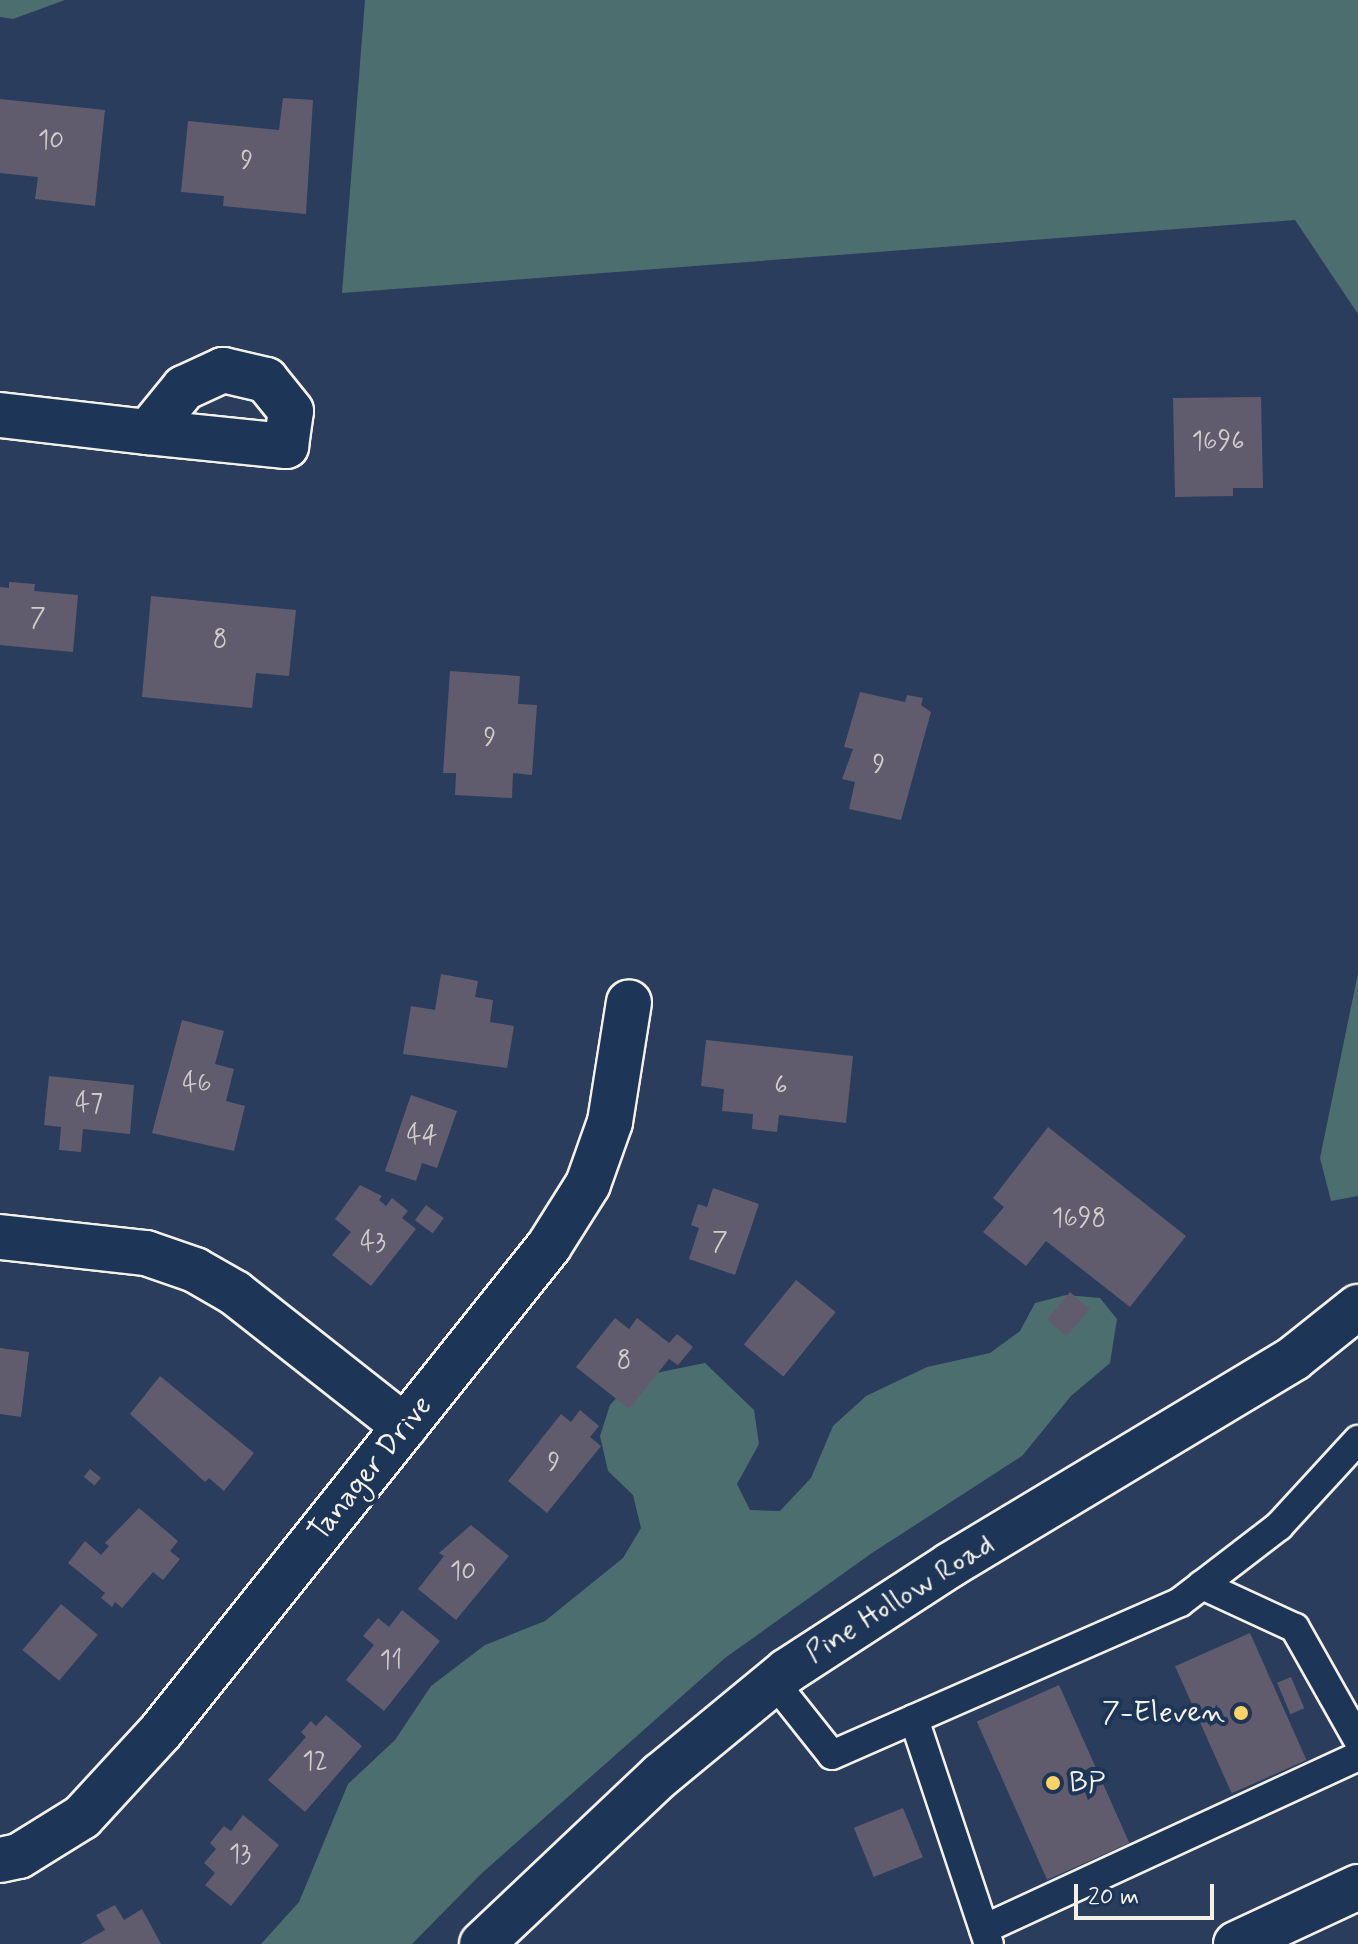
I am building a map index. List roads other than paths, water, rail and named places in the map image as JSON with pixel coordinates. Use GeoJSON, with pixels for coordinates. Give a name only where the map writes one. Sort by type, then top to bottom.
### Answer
{"type":"FeatureCollection","features":[{"type":"Feature","properties":{"kind":"street"},"geometry":{"type":"LineString","coordinates":[[0,415],[148,432]]}},
{"type":"Feature","properties":{"kind":"street","name":"Tanager Drive"},"geometry":{"type":"LineString","coordinates":[[0,1860],[19,1856],[92,1806],[161,1731],[549,1246],[588,1184],[610,1122],[629,1002]]}},
{"type":"Feature","properties":{"kind":"street"},"geometry":{"type":"LineString","coordinates":[[0,1237],[146,1253],[195,1270],[235,1293],[405,1427]]}},
{"type":"Feature","properties":{"kind":"street","name":"Pine Hollow Road"},"geometry":{"type":"LineString","coordinates":[[482,1944],[661,1775],[774,1682],[950,1565],[1294,1358],[1358,1307]]}},
{"type":"Feature","properties":{"kind":"street"},"geometry":{"type":"LineString","coordinates":[[1236,1944],[1358,1887]]}},
{"type":"Feature","properties":{"kind":"lane"},"geometry":{"type":"LineString","coordinates":[[774,1682],[832,1755],[1180,1602],[1279,1526],[1358,1440]]}},
{"type":"Feature","properties":{"kind":"lane"},"geometry":{"type":"LineString","coordinates":[[1202,1585],[1295,1628],[1358,1740]]}},
{"type":"Feature","properties":{"kind":"lane"},"geometry":{"type":"LineString","coordinates":[[914,1719],[987,1936],[1358,1756]]}},
{"type":"Feature","properties":{"kind":"place","name":"7-Eleven"},"geometry":{"type":"Point","coordinates":[1241,1713]}},
{"type":"Feature","properties":{"kind":"place","name":"BP"},"geometry":{"type":"Point","coordinates":[1053,1783]}}]}
